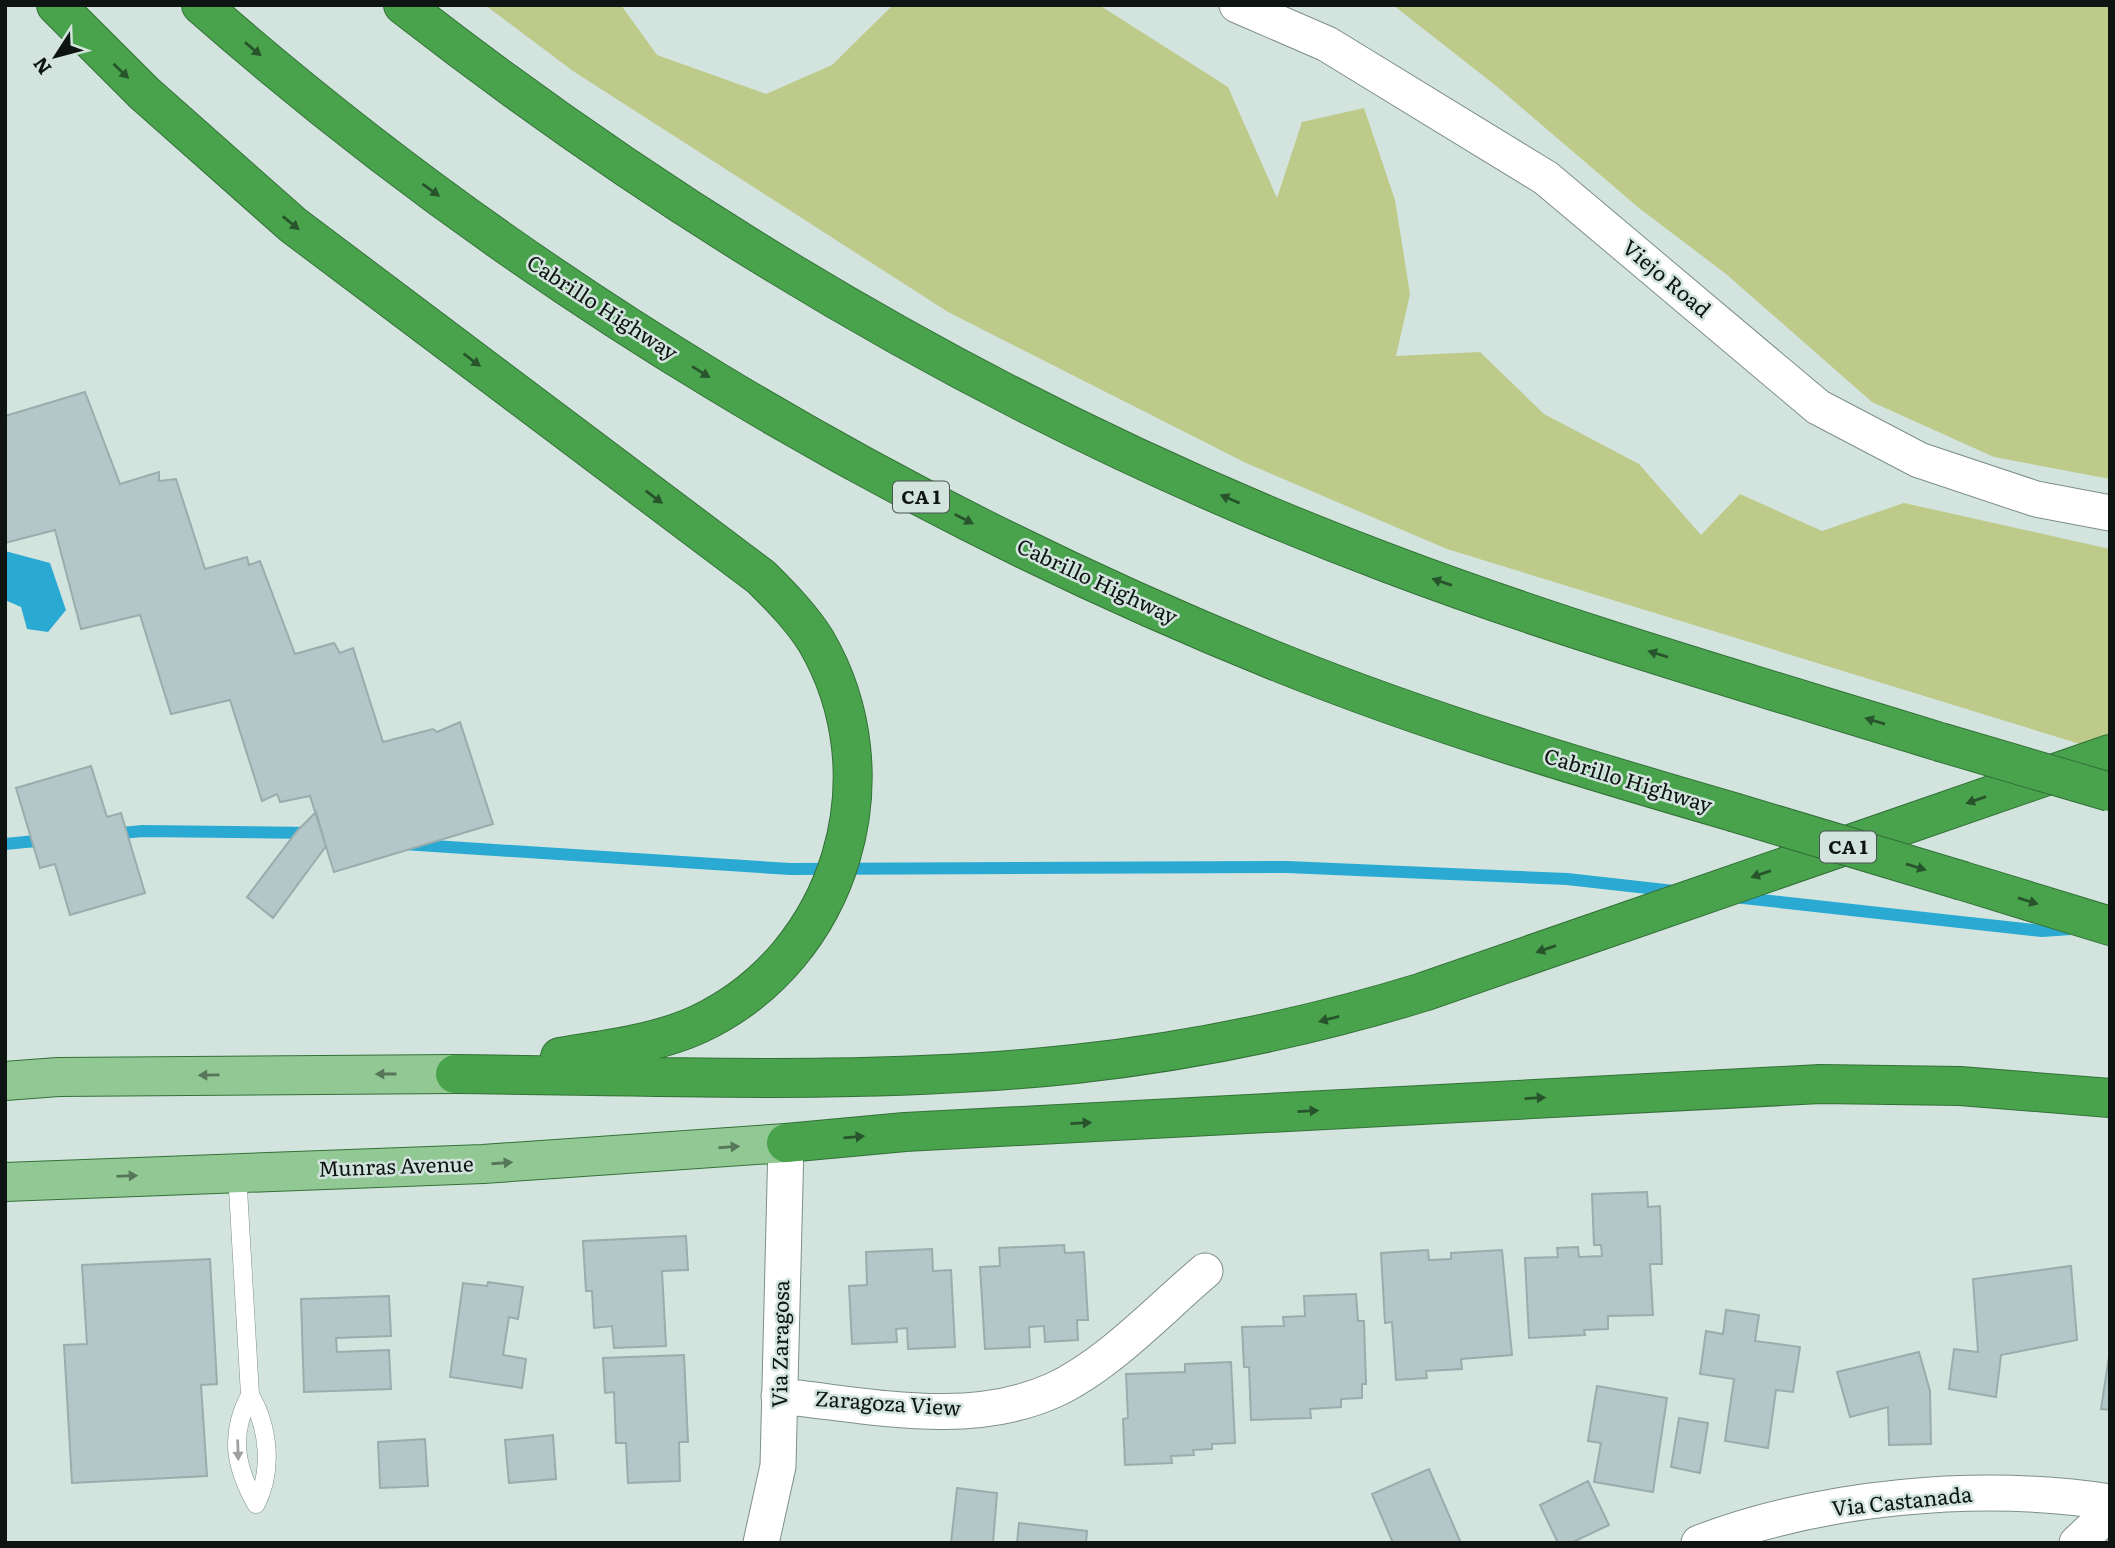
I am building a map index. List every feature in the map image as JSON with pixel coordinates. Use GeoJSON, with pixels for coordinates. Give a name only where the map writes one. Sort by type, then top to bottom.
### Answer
{"type":"FeatureCollection","features":[{"type":"Feature","properties":{"kind":"highway"},"geometry":{"type":"LineString","coordinates":[[56,5],[144,93],[293,225],[761,577],[782,597],[815,640],[839,692],[852,751],[853,781],[848,836],[832,886],[820,912],[788,956],[723,1011],[673,1034],[619,1047],[455,1074]]}},
{"type":"Feature","properties":{"kind":"highway","name":"Cabrillo Highway"},"geometry":{"type":"LineString","coordinates":[[201,5],[351,129],[572,289],[743,398],[946,510],[1120,594],[1322,679],[1478,734],[2110,926]]}},
{"type":"Feature","properties":{"kind":"highway"},"geometry":{"type":"LineString","coordinates":[[403,5],[530,102],[696,215],[906,340],[1065,423],[1226,498],[1403,569],[1645,650],[2110,792]]}},
{"type":"Feature","properties":{"kind":"highway"},"geometry":{"type":"LineString","coordinates":[[455,1074],[823,1077],[954,1073],[1074,1064],[1251,1037],[1319,1022],[1423,992],[2110,754]]}},
{"type":"Feature","properties":{"kind":"highway"},"geometry":{"type":"LineString","coordinates":[[786,1143],[905,1132],[1820,1084],[1960,1086],[2110,1098]]}},
{"type":"Feature","properties":{"kind":"main road"},"geometry":{"type":"LineString","coordinates":[[5,1081],[72,1077],[455,1074]]}},
{"type":"Feature","properties":{"kind":"main road","name":"Munras Avenue"},"geometry":{"type":"LineString","coordinates":[[5,1182],[483,1164],[786,1143]]}},
{"type":"Feature","properties":{"kind":"street","name":"Viejo Road"},"geometry":{"type":"LineString","coordinates":[[1237,5],[1327,44],[1546,178],[1818,407],[1919,460],[2035,499],[2110,513]]}},
{"type":"Feature","properties":{"kind":"street","name":"Via Zaragosa"},"geometry":{"type":"LineString","coordinates":[[761,1543],[778,1466],[786,1143]]}},
{"type":"Feature","properties":{"kind":"street","name":"Zaragoza View"},"geometry":{"type":"LineString","coordinates":[[779,1396],[950,1413],[1019,1402],[1055,1390],[1094,1366],[1205,1271]]}},
{"type":"Feature","properties":{"kind":"street","name":"Via Castanada"},"geometry":{"type":"LineString","coordinates":[[1699,1543],[1790,1516],[1869,1503],[2018,1493],[2110,1502]]}},
{"type":"Feature","properties":{"kind":"street"},"geometry":{"type":"LineString","coordinates":[[2077,1543],[2110,1512]]}},
{"type":"Feature","properties":{"kind":"lane"},"geometry":{"type":"LineString","coordinates":[[237,1172],[250,1395],[258,1409],[268,1459],[265,1486],[256,1504],[241,1476],[236,1450],[240,1414],[250,1395]]}},
{"type":"Feature","properties":{"kind":"green space"},"geometry":{"type":"Polygon","coordinates":[[[485,5],[621,5],[657,55],[766,94],[832,65],[893,5],[1099,5],[1228,87],[1277,198],[1302,122],[1364,108],[1395,200],[1410,294],[1396,356],[1480,352],[1544,414],[1639,464],[1701,535],[1740,494],[1822,531],[1904,503],[2110,549],[2110,734],[2080,744],[1447,549],[1246,463],[948,312],[573,71],[485,5]]]}},
{"type":"Feature","properties":{"kind":"green space"},"geometry":{"type":"Polygon","coordinates":[[[1393,5],[2110,5],[2110,479],[1994,457],[1872,402],[1726,274],[1639,208],[1495,85],[1393,5]]]}},
{"type":"Feature","properties":{"kind":"water"},"geometry":{"type":"Polygon","coordinates":[[[5,551],[50,563],[66,610],[48,632],[27,629],[21,607],[5,600],[5,551]]]}},
{"type":"Feature","properties":{"kind":"building"},"geometry":{"type":"Polygon","coordinates":[[[85,392],[120,484],[159,472],[159,481],[176,479],[205,569],[247,557],[249,565],[260,561],[295,654],[334,643],[340,653],[353,648],[383,742],[433,729],[437,732],[460,722],[493,824],[334,872],[310,796],[280,802],[277,794],[262,801],[230,700],[171,714],[140,615],[81,629],[55,530],[5,543],[5,416],[85,392]]]}},
{"type":"Feature","properties":{"kind":"building"},"geometry":{"type":"Polygon","coordinates":[[[91,766],[107,817],[121,813],[145,893],[70,915],[55,864],[40,868],[16,788],[91,766]]]}},
{"type":"Feature","properties":{"kind":"building"},"geometry":{"type":"Polygon","coordinates":[[[316,812],[326,846],[273,918],[247,897],[297,831],[316,812]]]}},
{"type":"Feature","properties":{"kind":"building"},"geometry":{"type":"Polygon","coordinates":[[[1647,1192],[1648,1207],[1660,1206],[1662,1264],[1650,1264],[1653,1315],[1608,1316],[1608,1329],[1584,1330],[1585,1335],[1529,1338],[1525,1258],[1558,1257],[1557,1248],[1578,1247],[1579,1257],[1602,1256],[1601,1245],[1594,1245],[1592,1194],[1647,1192]]]}},
{"type":"Feature","properties":{"kind":"building"},"geometry":{"type":"Polygon","coordinates":[[[686,1236],[688,1270],[662,1271],[666,1346],[614,1348],[612,1326],[594,1328],[592,1291],[586,1291],[583,1241],[686,1236]]]}},
{"type":"Feature","properties":{"kind":"building"},"geometry":{"type":"Polygon","coordinates":[[[1064,1245],[1065,1253],[1084,1252],[1088,1320],[1077,1320],[1078,1340],[1045,1342],[1044,1326],[1029,1327],[1030,1347],[985,1349],[980,1267],[1000,1266],[999,1248],[1064,1245]]]}},
{"type":"Feature","properties":{"kind":"building"},"geometry":{"type":"Polygon","coordinates":[[[932,1249],[933,1271],[951,1270],[955,1347],[908,1349],[907,1328],[896,1329],[897,1342],[852,1344],[849,1286],[867,1285],[866,1252],[932,1249]]]}},
{"type":"Feature","properties":{"kind":"building"},"geometry":{"type":"Polygon","coordinates":[[[1428,1250],[1429,1260],[1451,1259],[1451,1253],[1502,1250],[1512,1355],[1461,1359],[1462,1369],[1426,1371],[1427,1378],[1396,1380],[1392,1322],[1385,1323],[1381,1253],[1428,1250]]]}},
{"type":"Feature","properties":{"kind":"building"},"geometry":{"type":"Polygon","coordinates":[[[210,1259],[217,1384],[201,1385],[207,1476],[72,1483],[64,1345],[87,1344],[82,1265],[210,1259]]]}},
{"type":"Feature","properties":{"kind":"building"},"geometry":{"type":"Polygon","coordinates":[[[2071,1266],[2077,1340],[2001,1355],[1996,1397],[1949,1389],[1954,1349],[1978,1352],[1973,1279],[2071,1266]]]}},
{"type":"Feature","properties":{"kind":"building"},"geometry":{"type":"Polygon","coordinates":[[[488,1282],[523,1287],[518,1319],[509,1317],[503,1355],[526,1359],[522,1388],[450,1377],[463,1283],[487,1286],[488,1282]]]}},
{"type":"Feature","properties":{"kind":"building"},"geometry":{"type":"Polygon","coordinates":[[[1356,1294],[1358,1321],[1364,1321],[1366,1384],[1362,1384],[1362,1398],[1341,1399],[1341,1407],[1310,1409],[1311,1418],[1251,1420],[1249,1367],[1244,1367],[1242,1327],[1284,1326],[1283,1317],[1305,1316],[1304,1296],[1356,1294]]]}},
{"type":"Feature","properties":{"kind":"building"},"geometry":{"type":"Polygon","coordinates":[[[389,1296],[391,1336],[336,1338],[337,1352],[389,1350],[391,1389],[304,1392],[301,1299],[389,1296]]]}},
{"type":"Feature","properties":{"kind":"building"},"geometry":{"type":"Polygon","coordinates":[[[1726,1310],[1759,1315],[1755,1341],[1800,1347],[1793,1392],[1776,1390],[1768,1448],[1725,1441],[1734,1379],[1700,1374],[1706,1331],[1723,1334],[1726,1310]]]}},
{"type":"Feature","properties":{"kind":"building"},"geometry":{"type":"Polygon","coordinates":[[[2110,1350],[2110,1410],[2101,1409],[2110,1350]]]}},
{"type":"Feature","properties":{"kind":"building"},"geometry":{"type":"Polygon","coordinates":[[[1919,1352],[1930,1391],[1931,1444],[1889,1445],[1888,1407],[1850,1417],[1837,1372],[1919,1352]]]}},
{"type":"Feature","properties":{"kind":"building"},"geometry":{"type":"Polygon","coordinates":[[[684,1355],[688,1442],[679,1442],[680,1481],[628,1483],[626,1443],[616,1443],[614,1392],[605,1393],[603,1358],[684,1355]]]}},
{"type":"Feature","properties":{"kind":"building"},"geometry":{"type":"Polygon","coordinates":[[[1231,1362],[1235,1443],[1212,1444],[1212,1449],[1193,1450],[1194,1455],[1171,1456],[1172,1463],[1125,1465],[1123,1419],[1128,1418],[1126,1374],[1185,1372],[1185,1364],[1231,1362]]]}},
{"type":"Feature","properties":{"kind":"building"},"geometry":{"type":"Polygon","coordinates":[[[1597,1386],[1667,1398],[1653,1492],[1594,1482],[1601,1443],[1588,1441],[1597,1386]]]}},
{"type":"Feature","properties":{"kind":"building"},"geometry":{"type":"Polygon","coordinates":[[[1679,1418],[1708,1423],[1700,1473],[1671,1467],[1679,1418]]]}},
{"type":"Feature","properties":{"kind":"building"},"geometry":{"type":"Polygon","coordinates":[[[553,1435],[556,1479],[509,1483],[505,1440],[553,1435]]]}},
{"type":"Feature","properties":{"kind":"building"},"geometry":{"type":"Polygon","coordinates":[[[425,1439],[428,1486],[380,1488],[378,1442],[425,1439]]]}},
{"type":"Feature","properties":{"kind":"building"},"geometry":{"type":"Polygon","coordinates":[[[1429,1469],[1461,1543],[1393,1543],[1372,1494],[1429,1469]]]}},
{"type":"Feature","properties":{"kind":"building"},"geometry":{"type":"Polygon","coordinates":[[[1588,1481],[1609,1525],[1571,1543],[1558,1543],[1540,1505],[1588,1481]]]}},
{"type":"Feature","properties":{"kind":"building"},"geometry":{"type":"Polygon","coordinates":[[[957,1488],[997,1493],[993,1543],[951,1543],[957,1488]]]}},
{"type":"Feature","properties":{"kind":"building"},"geometry":{"type":"Polygon","coordinates":[[[1019,1523],[1087,1531],[1086,1543],[1017,1543],[1019,1523]]]}},
{"type":"Feature","properties":{"kind":"waterway"},"geometry":{"type":"LineString","coordinates":[[113,834],[142,831],[312,833]]}},
{"type":"Feature","properties":{"kind":"waterway"},"geometry":{"type":"LineString","coordinates":[[5,844],[46,840]]}},
{"type":"Feature","properties":{"kind":"waterway"},"geometry":{"type":"LineString","coordinates":[[403,844],[790,869],[1287,867],[1567,879],[1674,891]]}},
{"type":"Feature","properties":{"kind":"waterway"},"geometry":{"type":"LineString","coordinates":[[1734,897],[2042,931],[2071,929]]}}]}
